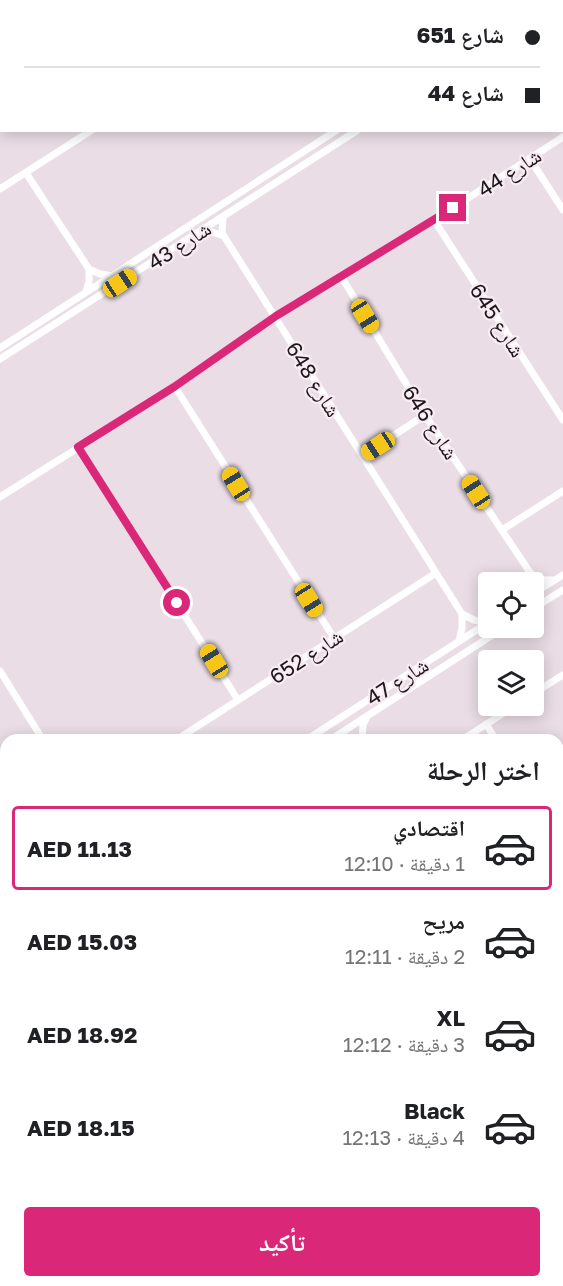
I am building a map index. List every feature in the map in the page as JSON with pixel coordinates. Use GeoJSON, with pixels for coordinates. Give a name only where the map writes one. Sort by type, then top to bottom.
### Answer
{"type":"FeatureCollection","features":[{"type":"Feature","properties":{"kind":"street"},"geometry":{"type":"LineString","coordinates":[[0,189],[89,132]]}},
{"type":"Feature","properties":{"kind":"street","name":"شارع 43"},"geometry":{"type":"LineString","coordinates":[[0,348],[333,132]]}},
{"type":"Feature","properties":{"kind":"street","name":"شارع 43"},"geometry":{"type":"LineString","coordinates":[[0,359],[355,132]]}},
{"type":"Feature","properties":{"kind":"street","name":"شارع 44"},"geometry":{"type":"LineString","coordinates":[[0,497],[174,387],[276,316],[434,220],[563,137]]}},
{"type":"Feature","properties":{"kind":"street"},"geometry":{"type":"LineString","coordinates":[[530,159],[563,210]]}},
{"type":"Feature","properties":{"kind":"street"},"geometry":{"type":"LineString","coordinates":[[26,173],[89,269],[90,281],[86,292]]}},
{"type":"Feature","properties":{"kind":"street"},"geometry":{"type":"LineString","coordinates":[[223,217],[224,237]]}},
{"type":"Feature","properties":{"kind":"street","name":"شارع 645"},"geometry":{"type":"LineString","coordinates":[[434,220],[563,420]]}},
{"type":"Feature","properties":{"kind":"street"},"geometry":{"type":"LineString","coordinates":[[199,232],[212,232],[224,237]]}},
{"type":"Feature","properties":{"kind":"street","name":"شارع 648"},"geometry":{"type":"LineString","coordinates":[[224,237],[462,614]]}},
{"type":"Feature","properties":{"kind":"street"},"geometry":{"type":"LineString","coordinates":[[89,269],[112,276]]}},
{"type":"Feature","properties":{"kind":"street","name":"شارع 646"},"geometry":{"type":"LineString","coordinates":[[341,276],[425,415],[531,574],[544,580],[555,580]]}},
{"type":"Feature","properties":{"kind":"street"},"geometry":{"type":"LineString","coordinates":[[174,387],[334,638]]}},
{"type":"Feature","properties":{"kind":"street"},"geometry":{"type":"LineString","coordinates":[[362,456],[425,415]]}},
{"type":"Feature","properties":{"kind":"street"},"geometry":{"type":"LineString","coordinates":[[78,447],[238,700]]}},
{"type":"Feature","properties":{"kind":"street"},"geometry":{"type":"LineString","coordinates":[[502,530],[563,491]]}},
{"type":"Feature","properties":{"kind":"street","name":"شارع 652"},"geometry":{"type":"LineString","coordinates":[[185,734],[436,573]]}},
{"type":"Feature","properties":{"kind":"street"},"geometry":{"type":"LineString","coordinates":[[544,587],[563,575]]}},
{"type":"Feature","properties":{"kind":"street"},"geometry":{"type":"LineString","coordinates":[[544,602],[563,590]]}},
{"type":"Feature","properties":{"kind":"street"},"geometry":{"type":"LineString","coordinates":[[459,641],[462,614],[478,621]]}},
{"type":"Feature","properties":{"kind":"street","name":"شارع 47"},"geometry":{"type":"LineString","coordinates":[[315,734],[478,629]]}},
{"type":"Feature","properties":{"kind":"street","name":"شارع 47"},"geometry":{"type":"LineString","coordinates":[[339,734],[488,638]]}},
{"type":"Feature","properties":{"kind":"street"},"geometry":{"type":"LineString","coordinates":[[0,671],[38,734]]}},
{"type":"Feature","properties":{"kind":"street"},"geometry":{"type":"LineString","coordinates":[[544,687],[563,675]]}},
{"type":"Feature","properties":{"kind":"street"},"geometry":{"type":"LineString","coordinates":[[362,734],[363,725],[368,715]]}},
{"type":"Feature","properties":{"kind":"street"},"geometry":{"type":"LineString","coordinates":[[471,734],[499,716]]}},
{"type":"Feature","properties":{"kind":"street"},"geometry":{"type":"LineString","coordinates":[[486,724],[492,734]]}},
{"type":"Feature","properties":{"kind":"route"},"geometry":{"type":"LineString","coordinates":[[177,603],[78,447],[174,387],[276,316],[453,208]]}}]}
